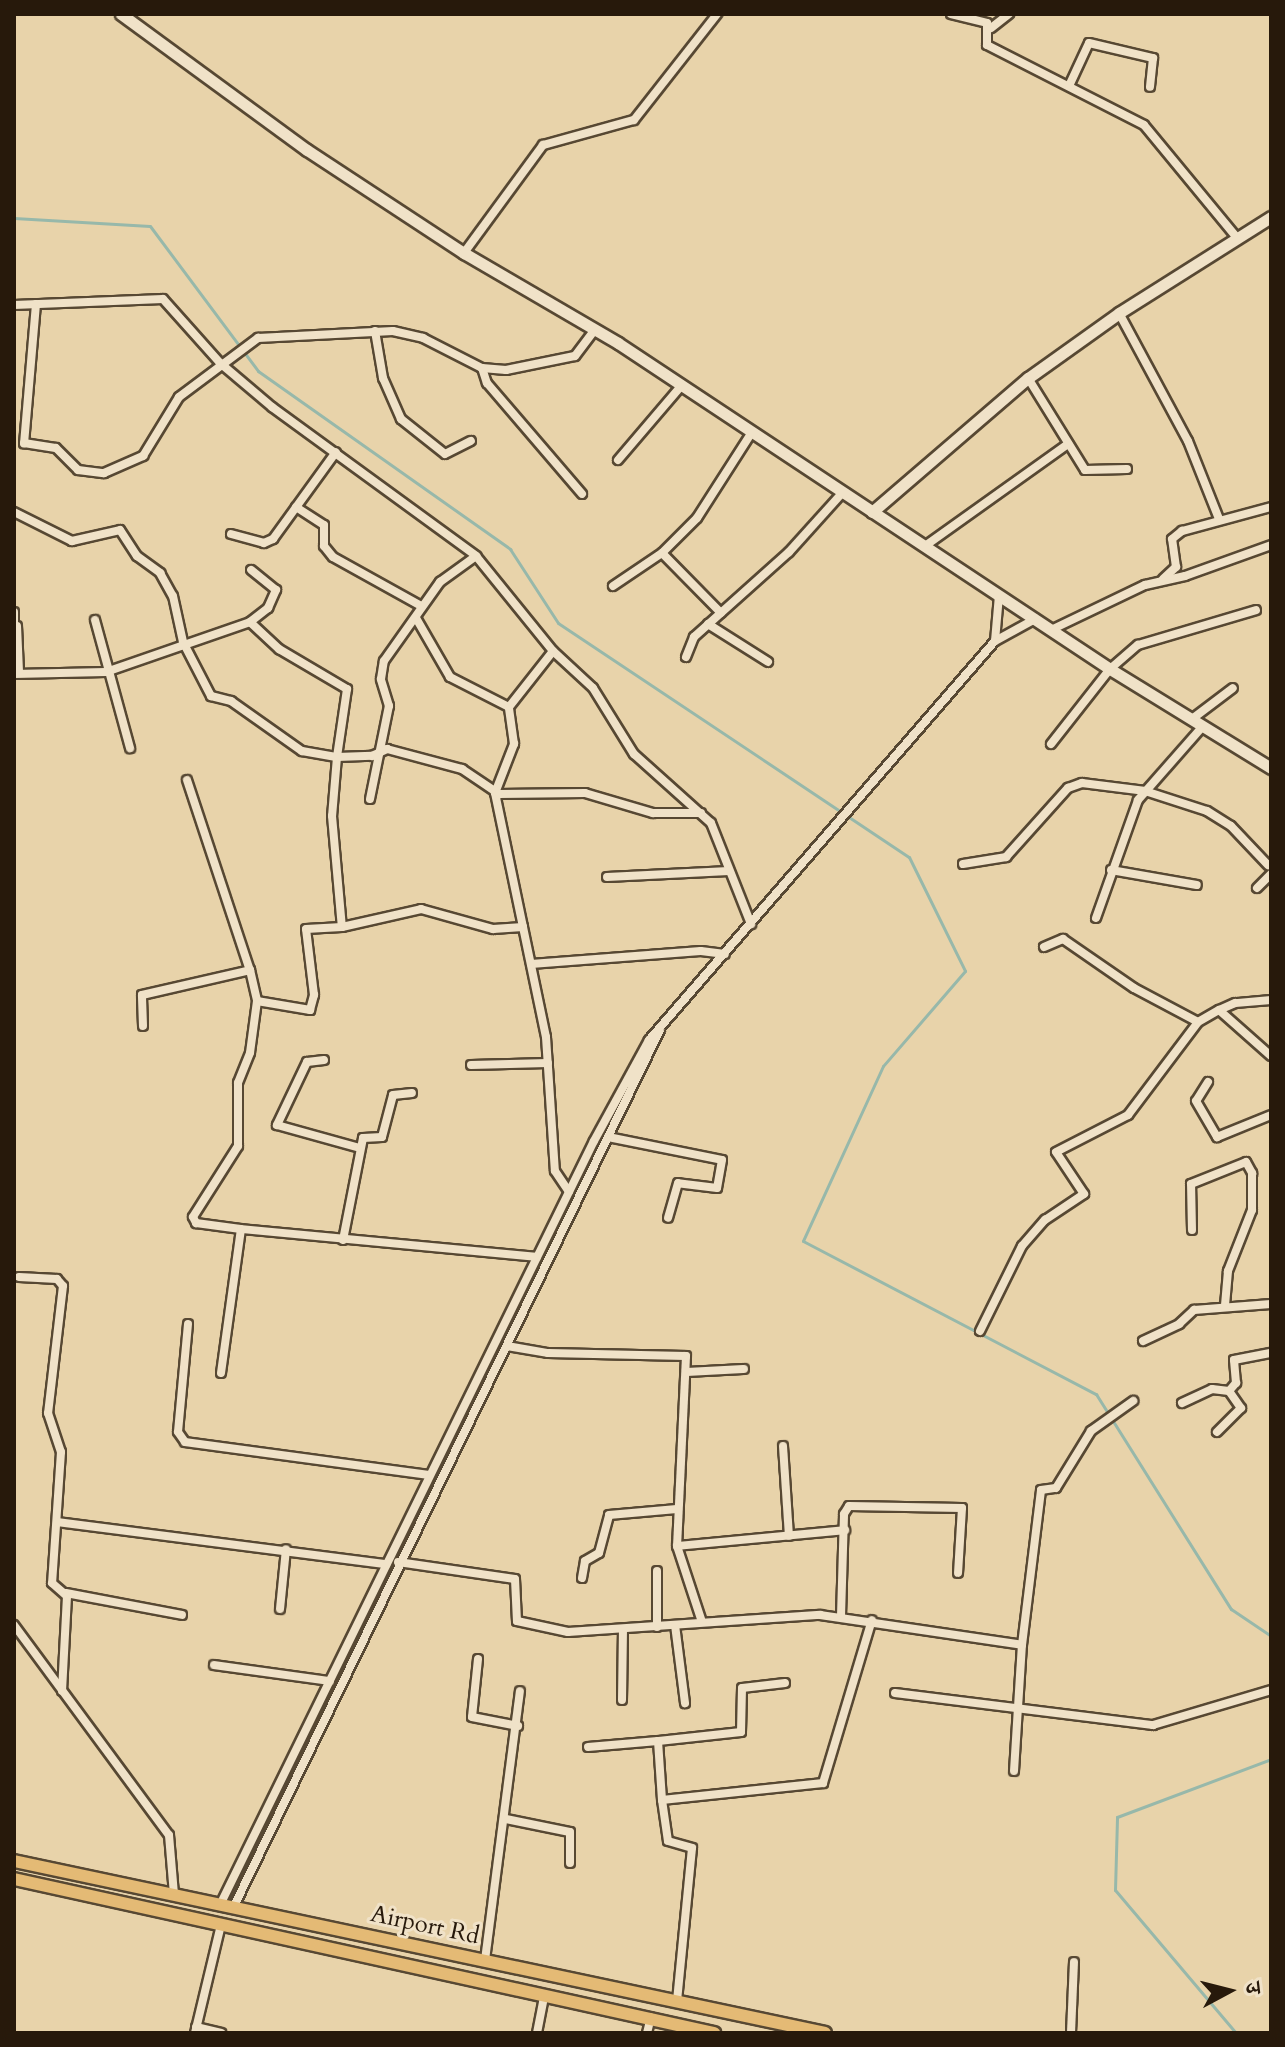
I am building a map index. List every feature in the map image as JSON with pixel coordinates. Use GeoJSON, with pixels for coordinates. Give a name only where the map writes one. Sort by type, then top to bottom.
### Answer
{"type":"FeatureCollection","features":[{"type":"Feature","properties":{"kind":"main road","name":"Airport Rd"},"geometry":{"type":"LineString","coordinates":[[14,1861],[825,2033]]}},
{"type":"Feature","properties":{"kind":"main road"},"geometry":{"type":"LineString","coordinates":[[14,1879],[714,2033]]}},
{"type":"Feature","properties":{"kind":"street"},"geometry":{"type":"LineString","coordinates":[[121,14],[307,150],[464,253],[682,385],[1110,669],[1203,726],[1268,761]]}},
{"type":"Feature","properties":{"kind":"street"},"geometry":{"type":"LineString","coordinates":[[464,253],[543,145],[634,120],[717,14]]}},
{"type":"Feature","properties":{"kind":"street"},"geometry":{"type":"LineString","coordinates":[[951,14],[991,28]]}},
{"type":"Feature","properties":{"kind":"street"},"geometry":{"type":"LineString","coordinates":[[1009,14],[991,28],[987,45],[1144,125],[1237,238]]}},
{"type":"Feature","properties":{"kind":"street"},"geometry":{"type":"LineString","coordinates":[[1069,86],[1089,43],[1153,58],[1150,87]]}},
{"type":"Feature","properties":{"kind":"street"},"geometry":{"type":"LineString","coordinates":[[872,512],[1028,378],[1119,313],[1271,217]]}},
{"type":"Feature","properties":{"kind":"street"},"geometry":{"type":"LineString","coordinates":[[14,305],[163,299],[223,360],[336,452],[476,556],[553,651],[593,688],[641,762],[702,813],[751,924]]}},
{"type":"Feature","properties":{"kind":"street"},"geometry":{"type":"LineString","coordinates":[[36,304],[23,439],[27,445],[56,448],[81,472],[111,472],[143,456],[179,397],[223,360],[258,338],[375,331],[423,338],[482,368],[506,370],[557,362],[585,348],[594,331]]}},
{"type":"Feature","properties":{"kind":"street"},"geometry":{"type":"LineString","coordinates":[[1119,313],[1182,427],[1219,519]]}},
{"type":"Feature","properties":{"kind":"street"},"geometry":{"type":"LineString","coordinates":[[375,331],[383,378],[401,419],[445,454],[471,441]]}},
{"type":"Feature","properties":{"kind":"street"},"geometry":{"type":"LineString","coordinates":[[482,368],[487,383],[582,494]]}},
{"type":"Feature","properties":{"kind":"street"},"geometry":{"type":"LineString","coordinates":[[1028,378],[1068,444],[1090,473],[1127,469]]}},
{"type":"Feature","properties":{"kind":"street"},"geometry":{"type":"LineString","coordinates":[[618,460],[682,385]]}},
{"type":"Feature","properties":{"kind":"street"},"geometry":{"type":"LineString","coordinates":[[613,586],[662,553],[697,518],[752,432]]}},
{"type":"Feature","properties":{"kind":"street"},"geometry":{"type":"LineString","coordinates":[[925,546],[1068,444]]}},
{"type":"Feature","properties":{"kind":"street"},"geometry":{"type":"LineString","coordinates":[[231,534],[268,542],[336,452]]}},
{"type":"Feature","properties":{"kind":"street"},"geometry":{"type":"LineString","coordinates":[[686,657],[694,637],[789,552],[843,492]]}},
{"type":"Feature","properties":{"kind":"street"},"geometry":{"type":"LineString","coordinates":[[296,507],[324,525],[326,551],[421,606]]}},
{"type":"Feature","properties":{"kind":"street"},"geometry":{"type":"LineString","coordinates":[[1163,580],[1176,567],[1174,536],[1219,519],[1271,507]]}},
{"type":"Feature","properties":{"kind":"street"},"geometry":{"type":"LineString","coordinates":[[14,512],[72,541],[120,530],[137,556],[160,573],[173,596],[183,642],[211,696],[231,701],[302,751],[337,757],[372,756],[381,750],[462,769],[495,793],[585,793],[653,813],[702,813]]}},
{"type":"Feature","properties":{"kind":"street"},"geometry":{"type":"LineString","coordinates":[[1053,629],[1082,611],[1163,580],[1271,545]]}},
{"type":"Feature","properties":{"kind":"street"},"geometry":{"type":"LineString","coordinates":[[662,553],[721,613]]}},
{"type":"Feature","properties":{"kind":"street"},"geometry":{"type":"LineString","coordinates":[[370,799],[389,706],[383,666],[440,582],[476,556]]}},
{"type":"Feature","properties":{"kind":"street"},"geometry":{"type":"LineString","coordinates":[[14,612],[16,672],[106,672],[183,642],[250,622],[268,608],[276,590],[251,570]]}},
{"type":"Feature","properties":{"kind":"street"},"geometry":{"type":"LineString","coordinates":[[995,641],[999,595]]}},
{"type":"Feature","properties":{"kind":"street"},"geometry":{"type":"LineString","coordinates":[[1051,744],[1110,669],[1144,642],[1256,610]]}},
{"type":"Feature","properties":{"kind":"street"},"geometry":{"type":"LineString","coordinates":[[416,618],[450,677],[509,707]]}},
{"type":"Feature","properties":{"kind":"street"},"geometry":{"type":"LineString","coordinates":[[227,1905],[429,1475],[639,1057],[995,641],[1035,619]]}},
{"type":"Feature","properties":{"kind":"street"},"geometry":{"type":"LineString","coordinates":[[95,620],[106,672],[130,748]]}},
{"type":"Feature","properties":{"kind":"street"},"geometry":{"type":"LineString","coordinates":[[250,622],[279,649],[346,687],[332,816],[342,927]]}},
{"type":"Feature","properties":{"kind":"street"},"geometry":{"type":"LineString","coordinates":[[708,624],[768,662]]}},
{"type":"Feature","properties":{"kind":"street"},"geometry":{"type":"LineString","coordinates":[[553,651],[509,707],[514,744],[495,793],[548,1063],[560,1182],[569,1192]]}},
{"type":"Feature","properties":{"kind":"street"},"geometry":{"type":"LineString","coordinates":[[1192,719],[1233,688]]}},
{"type":"Feature","properties":{"kind":"street"},"geometry":{"type":"LineString","coordinates":[[1096,918],[1111,870],[1145,791],[1203,726]]}},
{"type":"Feature","properties":{"kind":"street"},"geometry":{"type":"LineString","coordinates":[[187,780],[250,970],[257,1001],[252,1043],[238,1083],[238,1146],[193,1217],[196,1223],[537,1257]]}},
{"type":"Feature","properties":{"kind":"street"},"geometry":{"type":"LineString","coordinates":[[963,864],[1006,857],[1072,785],[1145,791],[1215,814],[1270,870],[1257,888]]}},
{"type":"Feature","properties":{"kind":"street"},"geometry":{"type":"LineString","coordinates":[[1111,870],[1197,885]]}},
{"type":"Feature","properties":{"kind":"street"},"geometry":{"type":"LineString","coordinates":[[607,877],[729,871]]}},
{"type":"Feature","properties":{"kind":"street"},"geometry":{"type":"LineString","coordinates":[[257,1001],[310,1010],[314,995],[306,929],[342,927],[421,909],[493,929],[523,927]]}},
{"type":"Feature","properties":{"kind":"street"},"geometry":{"type":"LineString","coordinates":[[1044,947],[1063,939],[1134,988],[1198,1022]]}},
{"type":"Feature","properties":{"kind":"street"},"geometry":{"type":"LineString","coordinates":[[531,964],[701,951],[725,954]]}},
{"type":"Feature","properties":{"kind":"street"},"geometry":{"type":"LineString","coordinates":[[143,1026],[142,995],[250,970]]}},
{"type":"Feature","properties":{"kind":"street"},"geometry":{"type":"LineString","coordinates":[[980,1331],[1022,1246],[1051,1215],[1085,1192],[1057,1150],[1128,1115],[1198,1022],[1235,1003],[1271,1000]]}},
{"type":"Feature","properties":{"kind":"street"},"geometry":{"type":"LineString","coordinates":[[1219,1010],[1271,1056]]}},
{"type":"Feature","properties":{"kind":"street"},"geometry":{"type":"LineString","coordinates":[[227,1905],[507,1346],[660,1030]]}},
{"type":"Feature","properties":{"kind":"street"},"geometry":{"type":"LineString","coordinates":[[324,1060],[307,1062],[277,1125],[360,1148]]}},
{"type":"Feature","properties":{"kind":"street"},"geometry":{"type":"LineString","coordinates":[[471,1065],[548,1063]]}},
{"type":"Feature","properties":{"kind":"street"},"geometry":{"type":"LineString","coordinates":[[1208,1082],[1196,1101],[1217,1137],[1271,1115]]}},
{"type":"Feature","properties":{"kind":"street"},"geometry":{"type":"LineString","coordinates":[[343,1240],[364,1138],[382,1137],[393,1095],[412,1093]]}},
{"type":"Feature","properties":{"kind":"street"},"geometry":{"type":"LineString","coordinates":[[608,1137],[722,1160],[717,1188],[678,1183],[668,1218]]}},
{"type":"Feature","properties":{"kind":"street"},"geometry":{"type":"LineString","coordinates":[[1192,1230],[1191,1184],[1246,1162],[1252,1173],[1252,1210],[1228,1271],[1225,1306]]}},
{"type":"Feature","properties":{"kind":"street"},"geometry":{"type":"LineString","coordinates":[[221,1373],[241,1229]]}},
{"type":"Feature","properties":{"kind":"street"},"geometry":{"type":"LineString","coordinates":[[19,1277],[57,1279],[63,1286],[48,1413],[61,1452],[52,1583],[66,1593],[182,1615]]}},
{"type":"Feature","properties":{"kind":"street"},"geometry":{"type":"LineString","coordinates":[[1143,1341],[1179,1324],[1192,1310],[1271,1304]]}},
{"type":"Feature","properties":{"kind":"street"},"geometry":{"type":"LineString","coordinates":[[188,1324],[178,1432],[185,1442],[429,1475]]}},
{"type":"Feature","properties":{"kind":"street"},"geometry":{"type":"LineString","coordinates":[[507,1346],[548,1353],[682,1354],[686,1372],[677,1546],[702,1622]]}},
{"type":"Feature","properties":{"kind":"street"},"geometry":{"type":"LineString","coordinates":[[1229,1391],[1236,1383],[1234,1360],[1271,1353]]}},
{"type":"Feature","properties":{"kind":"street"},"geometry":{"type":"LineString","coordinates":[[686,1372],[744,1369]]}},
{"type":"Feature","properties":{"kind":"street"},"geometry":{"type":"LineString","coordinates":[[1182,1403],[1212,1389],[1229,1391],[1241,1408],[1217,1432]]}},
{"type":"Feature","properties":{"kind":"street"},"geometry":{"type":"LineString","coordinates":[[1014,1771],[1014,1710],[1041,1490],[1056,1488],[1074,1453],[1103,1422],[1133,1401]]}},
{"type":"Feature","properties":{"kind":"street"},"geometry":{"type":"LineString","coordinates":[[783,1446],[789,1536]]}},
{"type":"Feature","properties":{"kind":"street"},"geometry":{"type":"LineString","coordinates":[[841,1616],[845,1509],[852,1505],[962,1508],[958,1573]]}},
{"type":"Feature","properties":{"kind":"street"},"geometry":{"type":"LineString","coordinates":[[582,1578],[585,1561],[599,1553],[609,1515],[677,1509]]}},
{"type":"Feature","properties":{"kind":"street"},"geometry":{"type":"LineString","coordinates":[[57,1522],[386,1564]]}},
{"type":"Feature","properties":{"kind":"street"},"geometry":{"type":"LineString","coordinates":[[677,1546],[845,1530]]}},
{"type":"Feature","properties":{"kind":"street"},"geometry":{"type":"LineString","coordinates":[[280,1609],[286,1549]]}},
{"type":"Feature","properties":{"kind":"street"},"geometry":{"type":"LineString","coordinates":[[398,1562],[515,1579],[516,1619],[520,1624],[568,1632],[841,1616],[1022,1645]]}},
{"type":"Feature","properties":{"kind":"street"},"geometry":{"type":"LineString","coordinates":[[657,1571],[657,1627]]}},
{"type":"Feature","properties":{"kind":"street"},"geometry":{"type":"LineString","coordinates":[[62,1691],[66,1593]]}},
{"type":"Feature","properties":{"kind":"street"},"geometry":{"type":"LineString","coordinates":[[662,1800],[823,1783],[872,1620]]}},
{"type":"Feature","properties":{"kind":"street"},"geometry":{"type":"LineString","coordinates":[[14,1625],[169,1835],[174,1894]]}},
{"type":"Feature","properties":{"kind":"street"},"geometry":{"type":"LineString","coordinates":[[675,1625],[685,1703]]}},
{"type":"Feature","properties":{"kind":"street"},"geometry":{"type":"LineString","coordinates":[[622,1700],[623,1630]]}},
{"type":"Feature","properties":{"kind":"street"},"geometry":{"type":"LineString","coordinates":[[478,1659],[472,1717],[518,1726]]}},
{"type":"Feature","properties":{"kind":"street"},"geometry":{"type":"LineString","coordinates":[[214,1665],[330,1681]]}},
{"type":"Feature","properties":{"kind":"street"},"geometry":{"type":"LineString","coordinates":[[588,1747],[741,1732],[742,1688],[785,1683]]}},
{"type":"Feature","properties":{"kind":"street"},"geometry":{"type":"LineString","coordinates":[[895,1693],[1014,1710],[1159,1725],[1271,1690]]}},
{"type":"Feature","properties":{"kind":"street"},"geometry":{"type":"LineString","coordinates":[[485,1960],[506,1819],[520,1691]]}},
{"type":"Feature","properties":{"kind":"street"},"geometry":{"type":"LineString","coordinates":[[658,1741],[668,1841],[692,1848],[677,2001]]}},
{"type":"Feature","properties":{"kind":"street"},"geometry":{"type":"LineString","coordinates":[[506,1819],[570,1832],[570,1863]]}},
{"type":"Feature","properties":{"kind":"street"},"geometry":{"type":"LineString","coordinates":[[221,1925],[196,2030],[221,2033]]}},
{"type":"Feature","properties":{"kind":"street"},"geometry":{"type":"LineString","coordinates":[[1071,2033],[1074,1962]]}},
{"type":"Feature","properties":{"kind":"street"},"geometry":{"type":"LineString","coordinates":[[537,2033],[544,1996]]}},
{"type":"Feature","properties":{"kind":"street"},"geometry":{"type":"LineString","coordinates":[[647,2033],[651,2017]]}},
{"type":"Feature","properties":{"kind":"waterway"},"geometry":{"type":"LineString","coordinates":[[14,218],[150,226],[258,371],[510,549],[558,623],[909,857],[965,971],[883,1066],[803,1241],[1096,1394],[1231,1609],[1271,1636]]}},
{"type":"Feature","properties":{"kind":"waterway"},"geometry":{"type":"LineString","coordinates":[[1236,2033],[1115,1890],[1117,1817],[1271,1759]]}}]}
